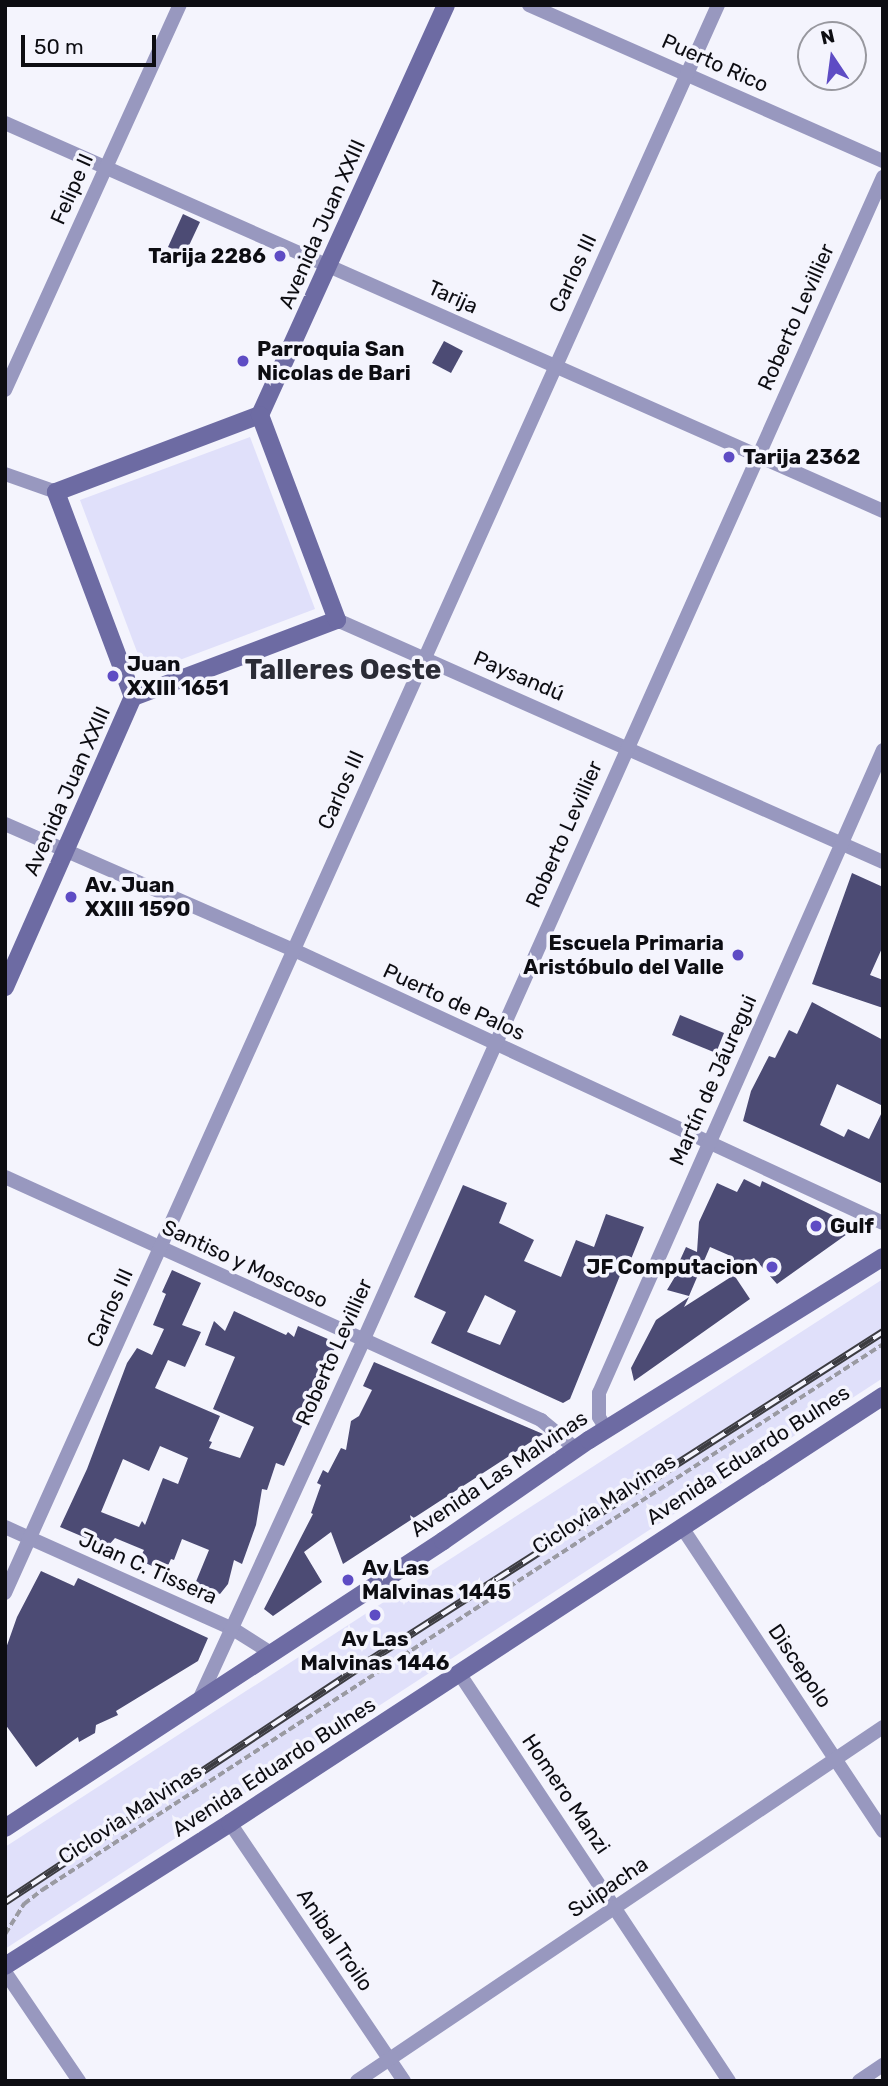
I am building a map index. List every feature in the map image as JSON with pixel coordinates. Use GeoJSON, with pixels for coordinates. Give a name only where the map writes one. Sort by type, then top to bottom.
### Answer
{"type":"FeatureCollection","features":[{"type":"Feature","properties":{"kind":"main road","name":"Avenida Juan XXIII"},"geometry":{"type":"LineString","coordinates":[[260,415],[446,5]]}},
{"type":"Feature","properties":{"kind":"main road"},"geometry":{"type":"LineString","coordinates":[[133,697],[56,492],[260,415],[337,620]]}},
{"type":"Feature","properties":{"kind":"main road","name":"Avenida Juan XXIII"},"geometry":{"type":"LineString","coordinates":[[5,987],[133,697],[337,620]]}},
{"type":"Feature","properties":{"kind":"main road","name":"Avenida Las Malvinas"},"geometry":{"type":"LineString","coordinates":[[5,1828],[606,1429],[883,1257]]}},
{"type":"Feature","properties":{"kind":"main road","name":"Avenida Eduardo Bulnes"},"geometry":{"type":"LineString","coordinates":[[5,1966],[230,1823],[883,1396]]}},
{"type":"Feature","properties":{"kind":"street","name":"Felipe II"},"geometry":{"type":"LineString","coordinates":[[5,390],[180,5]]}},
{"type":"Feature","properties":{"kind":"street","name":"Puerto Rico"},"geometry":{"type":"LineString","coordinates":[[529,5],[883,161]]}},
{"type":"Feature","properties":{"kind":"street","name":"Carlos III"},"geometry":{"type":"LineString","coordinates":[[5,1593],[554,364],[718,5]]}},
{"type":"Feature","properties":{"kind":"street","name":"Tarija"},"geometry":{"type":"LineString","coordinates":[[5,123],[883,511]]}},
{"type":"Feature","properties":{"kind":"street","name":"Roberto Levillier"},"geometry":{"type":"LineString","coordinates":[[199,1700],[363,1341],[626,746],[883,177]]}},
{"type":"Feature","properties":{"kind":"street"},"geometry":{"type":"LineString","coordinates":[[5,474],[56,492]]}},
{"type":"Feature","properties":{"kind":"street","name":"Paysandú"},"geometry":{"type":"LineString","coordinates":[[337,620],[883,862]]}},
{"type":"Feature","properties":{"kind":"street","name":"Martín de Jáuregui"},"geometry":{"type":"LineString","coordinates":[[606,1429],[599,1418],[599,1393],[883,750]]}},
{"type":"Feature","properties":{"kind":"street","name":"Puerto de Palos"},"geometry":{"type":"LineString","coordinates":[[5,824],[294,950],[883,1223]]}},
{"type":"Feature","properties":{"kind":"street","name":"Santiso y Moscoso"},"geometry":{"type":"LineString","coordinates":[[5,1177],[541,1420],[576,1449]]}},
{"type":"Feature","properties":{"kind":"street","name":"Discepolo"},"geometry":{"type":"LineString","coordinates":[[681,1526],[883,1830]]}},
{"type":"Feature","properties":{"kind":"street","name":"Juan C. Tissera"},"geometry":{"type":"LineString","coordinates":[[5,1527],[233,1629],[271,1653]]}},
{"type":"Feature","properties":{"kind":"street","name":"Homero Manzi"},"geometry":{"type":"LineString","coordinates":[[459,1672],[729,2081]]}},
{"type":"Feature","properties":{"kind":"street","name":"Suipacha"},"geometry":{"type":"LineString","coordinates":[[357,2081],[883,1727]]}},
{"type":"Feature","properties":{"kind":"street","name":"Anibal Troilo"},"geometry":{"type":"LineString","coordinates":[[230,1823],[404,2081]]}},
{"type":"Feature","properties":{"kind":"street"},"geometry":{"type":"LineString","coordinates":[[5,1972],[79,2081]]}},
{"type":"Feature","properties":{"kind":"street"},"geometry":{"type":"LineString","coordinates":[[859,2081],[883,2065]]}},
{"type":"Feature","properties":{"kind":"path","name":"Ciclovia Malvinas"},"geometry":{"type":"LineString","coordinates":[[5,1934],[24,1904],[42,1890],[883,1344]]}},
{"type":"Feature","properties":{"kind":"shaded area"},"geometry":{"type":"Polygon","coordinates":[[[250,437],[315,609],[145,673],[80,500],[250,437]]]}},
{"type":"Feature","properties":{"kind":"shaded area"},"geometry":{"type":"Polygon","coordinates":[[[883,1279],[883,1378],[5,1949],[5,1847],[883,1279]]]}},
{"type":"Feature","properties":{"kind":"building"},"geometry":{"type":"Polygon","coordinates":[[[183,214],[200,222],[185,254],[168,247],[183,214]]]}},
{"type":"Feature","properties":{"kind":"building"},"geometry":{"type":"Polygon","coordinates":[[[444,341],[463,351],[451,373],[432,363],[444,341]]]}},
{"type":"Feature","properties":{"kind":"building"},"geometry":{"type":"Polygon","coordinates":[[[852,873],[883,887],[883,946],[870,975],[883,980],[883,1008],[812,984],[852,873]]]}},
{"type":"Feature","properties":{"kind":"building"},"geometry":{"type":"Polygon","coordinates":[[[812,1002],[883,1040],[883,1106],[837,1084],[820,1125],[844,1137],[848,1129],[869,1139],[883,1110],[883,1184],[743,1121],[751,1091],[769,1056],[775,1058],[789,1030],[797,1034],[812,1002]]]}},
{"type":"Feature","properties":{"kind":"building"},"geometry":{"type":"Polygon","coordinates":[[[680,1015],[724,1033],[716,1053],[672,1035],[680,1015]]]}},
{"type":"Feature","properties":{"kind":"building"},"geometry":{"type":"Polygon","coordinates":[[[744,1179],[760,1187],[762,1181],[857,1227],[777,1284],[754,1258],[735,1267],[733,1257],[710,1247],[689,1296],[667,1290],[679,1270],[676,1269],[686,1247],[697,1252],[699,1222],[717,1183],[737,1192],[744,1179]]]}},
{"type":"Feature","properties":{"kind":"building"},"geometry":{"type":"Polygon","coordinates":[[[463,1185],[507,1203],[499,1223],[534,1240],[524,1261],[561,1277],[576,1240],[594,1247],[606,1214],[644,1227],[625,1274],[621,1273],[570,1399],[563,1403],[431,1343],[446,1312],[414,1297],[463,1185]],[[485,1295],[467,1332],[500,1345],[516,1311],[485,1295]]]}},
{"type":"Feature","properties":{"kind":"building"},"geometry":{"type":"Polygon","coordinates":[[[172,1270],[201,1283],[182,1325],[201,1332],[185,1367],[168,1360],[155,1388],[220,1416],[209,1441],[212,1442],[209,1448],[240,1458],[254,1427],[213,1409],[235,1357],[205,1345],[214,1321],[225,1331],[234,1311],[286,1335],[288,1332],[294,1337],[298,1326],[337,1343],[316,1391],[310,1388],[297,1418],[304,1422],[284,1466],[276,1463],[267,1490],[262,1489],[256,1525],[242,1564],[234,1560],[228,1584],[220,1594],[195,1584],[209,1550],[182,1539],[174,1560],[171,1559],[165,1572],[139,1560],[144,1550],[115,1538],[107,1547],[60,1527],[87,1469],[127,1363],[137,1348],[152,1355],[164,1329],[153,1325],[166,1294],[162,1292],[172,1270]],[[160,1446],[149,1471],[123,1459],[101,1512],[139,1527],[142,1521],[145,1525],[163,1478],[178,1484],[188,1458],[160,1446]]]}},
{"type":"Feature","properties":{"kind":"building"},"geometry":{"type":"Polygon","coordinates":[[[734,1275],[750,1299],[634,1381],[631,1368],[656,1320],[689,1297],[684,1307],[734,1275]]]}},
{"type":"Feature","properties":{"kind":"building"},"geometry":{"type":"Polygon","coordinates":[[[374,1362],[543,1434],[343,1564],[331,1532],[304,1552],[322,1582],[273,1616],[264,1609],[313,1514],[311,1513],[321,1485],[317,1483],[323,1470],[328,1473],[341,1448],[346,1450],[351,1421],[359,1416],[372,1390],[363,1386],[374,1362]]]}},
{"type":"Feature","properties":{"kind":"building"},"geometry":{"type":"Polygon","coordinates":[[[41,1571],[74,1586],[78,1578],[208,1638],[198,1661],[116,1711],[118,1715],[96,1725],[95,1733],[79,1742],[78,1737],[36,1767],[5,1724],[5,1651],[17,1617],[41,1571]]]}},
{"type":"Feature","properties":{"kind":"railway"},"geometry":{"type":"LineString","coordinates":[[5,1902],[361,1666],[883,1332]]}},
{"type":"Feature","properties":{"kind":"place","name":"Tarija 2286"},"geometry":{"type":"Point","coordinates":[280,256]}},
{"type":"Feature","properties":{"kind":"place","name":"Parroquia San Nicolas de Bari"},"geometry":{"type":"Point","coordinates":[243,361]}},
{"type":"Feature","properties":{"kind":"place","name":"Tarija 2362"},"geometry":{"type":"Point","coordinates":[729,457]}},
{"type":"Feature","properties":{"kind":"place","name":"Juan XXIII 1651"},"geometry":{"type":"Point","coordinates":[113,676]}},
{"type":"Feature","properties":{"kind":"place","name":"Av. Juan XXIII 1590"},"geometry":{"type":"Point","coordinates":[71,897]}},
{"type":"Feature","properties":{"kind":"place","name":"Escuela Primaria Aristóbulo del Valle"},"geometry":{"type":"Point","coordinates":[738,955]}},
{"type":"Feature","properties":{"kind":"place","name":"Gulf"},"geometry":{"type":"Point","coordinates":[816,1226]}},
{"type":"Feature","properties":{"kind":"place","name":"JF Computacion"},"geometry":{"type":"Point","coordinates":[772,1267]}},
{"type":"Feature","properties":{"kind":"place","name":"Av Las Malvinas 1445"},"geometry":{"type":"Point","coordinates":[348,1580]}},
{"type":"Feature","properties":{"kind":"place","name":"Av Las Malvinas 1446"},"geometry":{"type":"Point","coordinates":[375,1615]}},
{"type":"Feature","properties":{"kind":"district","name":"Talleres Oeste"},"geometry":{"type":"Point","coordinates":[343,670]}}]}
